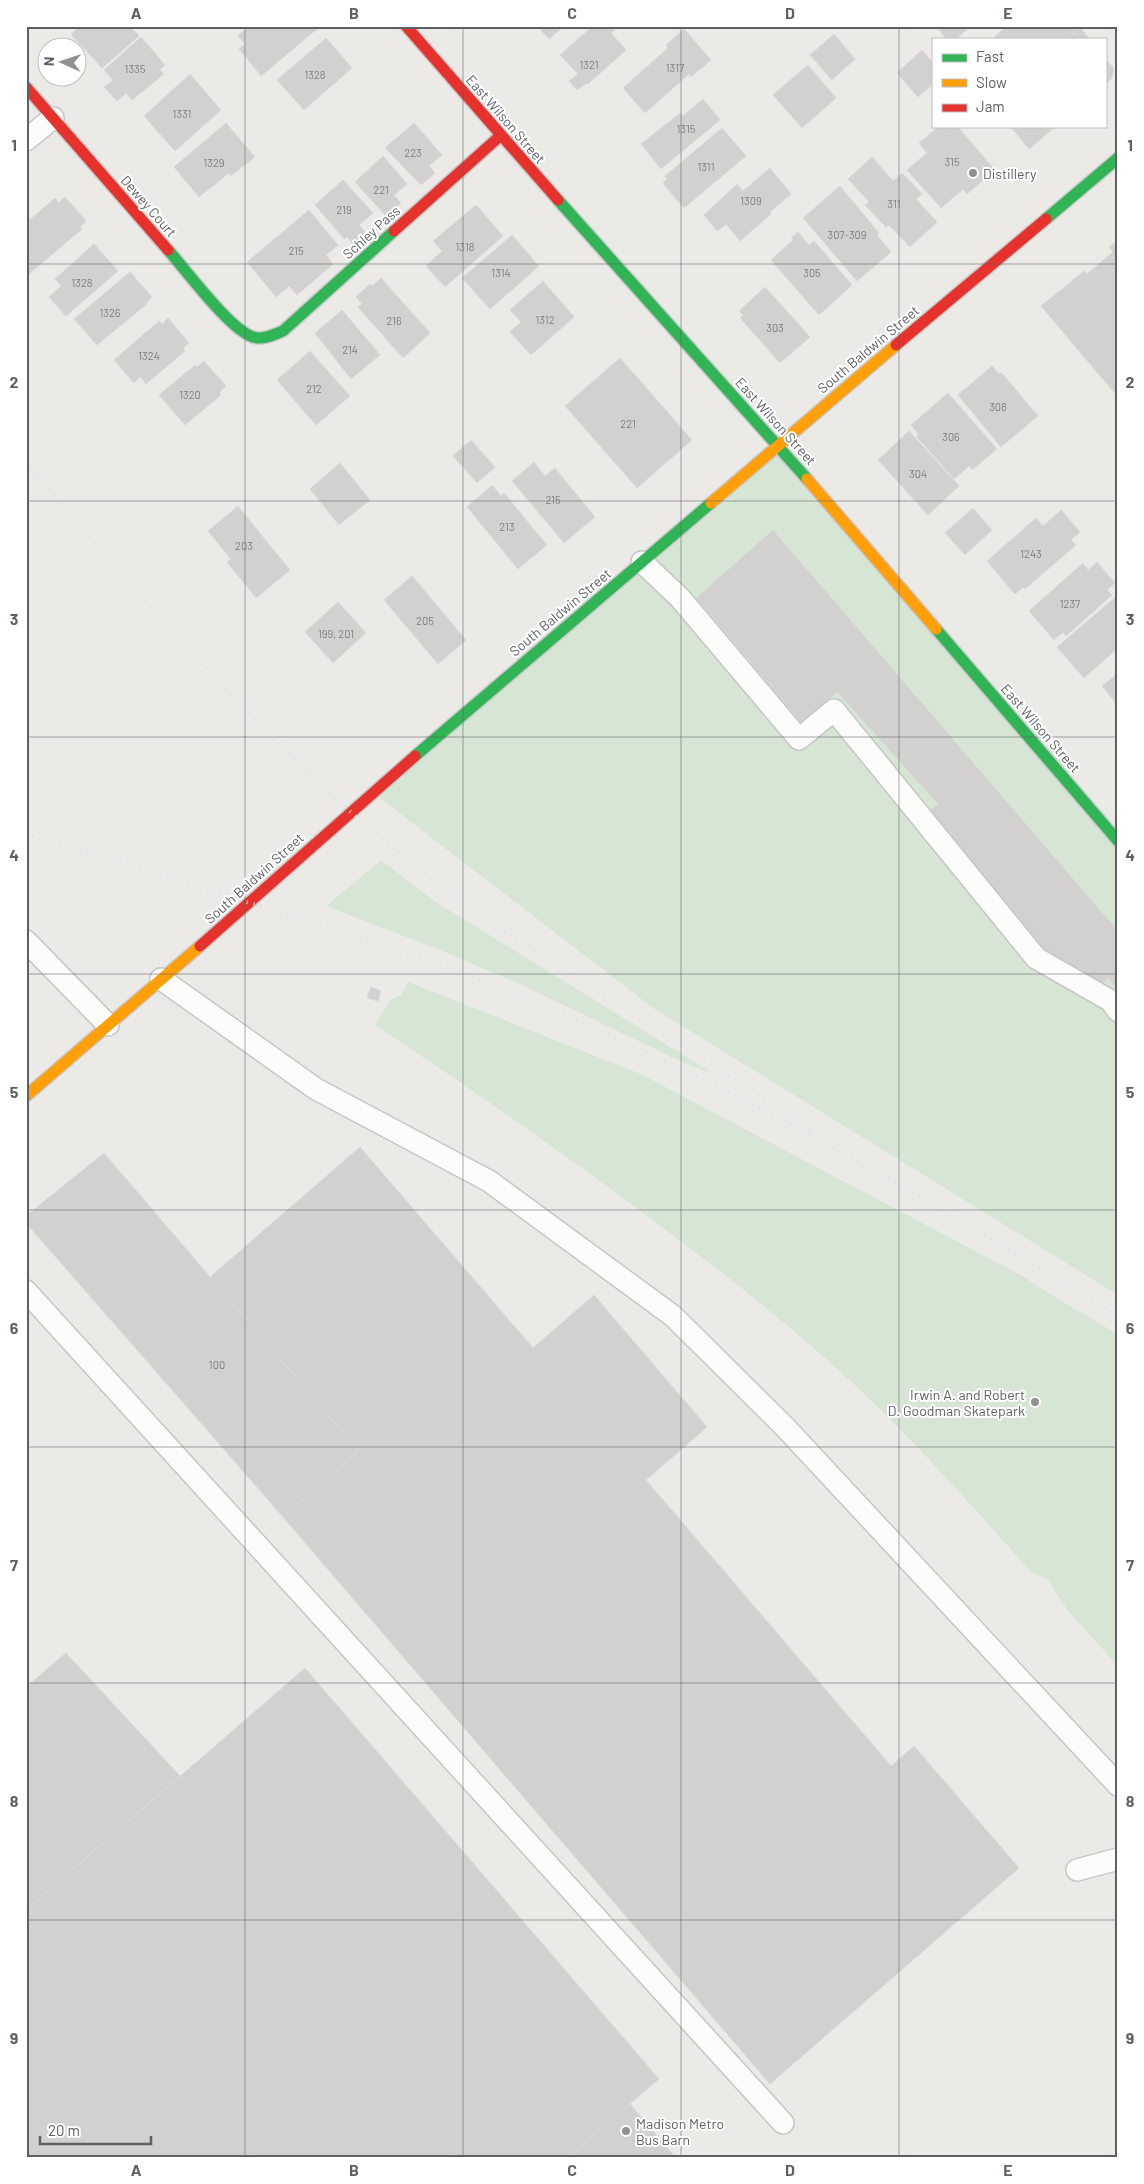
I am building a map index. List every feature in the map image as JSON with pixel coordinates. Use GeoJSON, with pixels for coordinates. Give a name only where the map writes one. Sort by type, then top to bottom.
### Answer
{"type":"FeatureCollection","features":[{"type":"Feature","properties":{"kind":"street","name":"East Wilson Street"},"geometry":{"type":"LineString","coordinates":[[406,26],[500,136],[778,444],[1118,841]]}},
{"type":"Feature","properties":{"kind":"street","name":"Dewey Court"},"geometry":{"type":"LineString","coordinates":[[26,87],[231,322],[242,333],[255,338]]}},
{"type":"Feature","properties":{"kind":"street","name":"Schley Pass"},"geometry":{"type":"LineString","coordinates":[[255,338],[269,338],[283,331],[500,136]]}},
{"type":"Feature","properties":{"kind":"street","name":"South Baldwin Street"},"geometry":{"type":"LineString","coordinates":[[26,1096],[351,811],[778,444],[1118,158]]}},
{"type":"Feature","properties":{"kind":"lane"},"geometry":{"type":"LineString","coordinates":[[26,140],[53,118]]}},
{"type":"Feature","properties":{"kind":"lane"},"geometry":{"type":"LineString","coordinates":[[642,562],[680,598],[799,739],[834,710],[1036,958],[1111,1001],[1118,1011]]}},
{"type":"Feature","properties":{"kind":"lane"},"geometry":{"type":"LineString","coordinates":[[26,941],[108,1025]]}},
{"type":"Feature","properties":{"kind":"lane"},"geometry":{"type":"LineString","coordinates":[[161,979],[316,1089],[489,1181],[674,1316],[784,1426],[1118,1785]]}},
{"type":"Feature","properties":{"kind":"lane"},"geometry":{"type":"LineString","coordinates":[[26,1291],[783,2123]]}},
{"type":"Feature","properties":{"kind":"lane"},"geometry":{"type":"LineString","coordinates":[[1077,1870],[1118,1859]]}},
{"type":"Feature","properties":{"kind":"green space"},"geometry":{"type":"Polygon","coordinates":[[[778,445],[1118,841],[1118,1295],[653,1008],[372,792],[778,445]]]}},
{"type":"Feature","properties":{"kind":"green space"},"geometry":{"type":"Polygon","coordinates":[[[381,860],[436,902],[714,1074],[688,1065],[522,985],[440,950],[326,906],[381,860]]]}},
{"type":"Feature","properties":{"kind":"green space"},"geometry":{"type":"Polygon","coordinates":[[[408,982],[641,1074],[1026,1278],[1118,1335],[1118,1666],[1068,1611],[1047,1579],[1030,1571],[910,1440],[860,1390],[811,1346],[765,1307],[613,1190],[512,1118],[375,1025],[390,1000],[401,995],[408,982]]]}},
{"type":"Feature","properties":{"kind":"building"},"geometry":{"type":"Polygon","coordinates":[[[80,26],[130,26],[139,36],[102,68],[88,53],[88,38],[75,38],[71,34],[80,26]]]}},
{"type":"Feature","properties":{"kind":"building"},"geometry":{"type":"Polygon","coordinates":[[[249,26],[315,26],[317,29],[261,76],[239,49],[245,44],[238,36],[249,26]]]}},
{"type":"Feature","properties":{"kind":"building"},"geometry":{"type":"Polygon","coordinates":[[[537,26],[564,26],[549,39],[537,26]]]}},
{"type":"Feature","properties":{"kind":"building"},"geometry":{"type":"Polygon","coordinates":[[[593,26],[618,26],[611,33],[626,50],[588,84],[577,90],[569,81],[578,74],[560,55],[593,26]]]}},
{"type":"Feature","properties":{"kind":"building"},"geometry":{"type":"Polygon","coordinates":[[[971,26],[957,38],[945,38],[937,27],[971,26]]]}},
{"type":"Feature","properties":{"kind":"building"},"geometry":{"type":"Polygon","coordinates":[[[1007,26],[1079,26],[1081,28],[1069,38],[993,38],[1007,26]]]}},
{"type":"Feature","properties":{"kind":"building"},"geometry":{"type":"Polygon","coordinates":[[[1081,28],[1088,38],[1069,38],[1081,28]]]}},
{"type":"Feature","properties":{"kind":"building"},"geometry":{"type":"Polygon","coordinates":[[[684,29],[711,60],[691,77],[689,74],[645,113],[623,88],[668,48],[666,45],[684,29]]]}},
{"type":"Feature","properties":{"kind":"building"},"geometry":{"type":"Polygon","coordinates":[[[834,34],[855,59],[832,80],[810,55],[834,34]]]}},
{"type":"Feature","properties":{"kind":"building"},"geometry":{"type":"Polygon","coordinates":[[[141,37],[165,65],[160,70],[164,74],[132,100],[126,93],[117,101],[104,87],[113,80],[104,70],[141,37]]]}},
{"type":"Feature","properties":{"kind":"building"},"geometry":{"type":"Polygon","coordinates":[[[326,38],[352,68],[304,110],[277,80],[326,38]]]}},
{"type":"Feature","properties":{"kind":"building"},"geometry":{"type":"Polygon","coordinates":[[[922,50],[932,62],[932,85],[918,97],[897,73],[922,50]]]}},
{"type":"Feature","properties":{"kind":"building"},"geometry":{"type":"Polygon","coordinates":[[[1106,59],[1114,69],[1112,78],[1106,84],[1106,59]]]}},
{"type":"Feature","properties":{"kind":"building"},"geometry":{"type":"Polygon","coordinates":[[[808,65],[836,98],[802,128],[773,95],[808,65]]]}},
{"type":"Feature","properties":{"kind":"building"},"geometry":{"type":"Polygon","coordinates":[[[190,74],[221,110],[175,151],[144,116],[190,74]]]}},
{"type":"Feature","properties":{"kind":"building"},"geometry":{"type":"Polygon","coordinates":[[[703,99],[720,120],[661,169],[641,144],[680,113],[683,116],[703,99]]]}},
{"type":"Feature","properties":{"kind":"building"},"geometry":{"type":"Polygon","coordinates":[[[226,123],[255,157],[231,176],[229,173],[199,197],[174,167],[226,123]]]}},
{"type":"Feature","properties":{"kind":"building"},"geometry":{"type":"Polygon","coordinates":[[[414,123],[442,155],[429,166],[435,173],[421,185],[385,148],[414,123]]]}},
{"type":"Feature","properties":{"kind":"building"},"geometry":{"type":"Polygon","coordinates":[[[722,128],[746,156],[684,208],[663,183],[667,179],[665,176],[722,128]]]}},
{"type":"Feature","properties":{"kind":"building"},"geometry":{"type":"Polygon","coordinates":[[[937,128],[959,128],[995,170],[967,194],[963,189],[941,208],[907,170],[927,153],[919,143],[937,128]]]}},
{"type":"Feature","properties":{"kind":"building"},"geometry":{"type":"Polygon","coordinates":[[[1012,128],[1054,128],[1029,149],[1012,128]]]}},
{"type":"Feature","properties":{"kind":"building"},"geometry":{"type":"Polygon","coordinates":[[[383,156],[407,184],[394,195],[401,203],[386,216],[355,182],[383,156]]]}},
{"type":"Feature","properties":{"kind":"building"},"geometry":{"type":"Polygon","coordinates":[[[872,157],[893,181],[902,173],[922,194],[916,199],[937,222],[910,247],[889,225],[886,227],[865,205],[869,202],[848,179],[872,157]]]}},
{"type":"Feature","properties":{"kind":"building"},"geometry":{"type":"Polygon","coordinates":[[[770,168],[791,194],[740,241],[726,224],[717,231],[704,215],[737,184],[743,191],[770,168]]]}},
{"type":"Feature","properties":{"kind":"building"},"geometry":{"type":"Polygon","coordinates":[[[343,180],[373,213],[359,225],[367,234],[354,245],[347,237],[344,239],[315,205],[343,180]]]}},
{"type":"Feature","properties":{"kind":"building"},"geometry":{"type":"Polygon","coordinates":[[[840,186],[879,233],[877,235],[891,252],[857,281],[803,218],[840,186]]]}},
{"type":"Feature","properties":{"kind":"building"},"geometry":{"type":"Polygon","coordinates":[[[65,197],[86,221],[80,227],[82,229],[29,274],[26,271],[26,223],[55,198],[59,203],[65,197]]]}},
{"type":"Feature","properties":{"kind":"building"},"geometry":{"type":"Polygon","coordinates":[[[476,205],[503,236],[445,287],[426,266],[442,251],[433,241],[476,205]]]}},
{"type":"Feature","properties":{"kind":"building"},"geometry":{"type":"Polygon","coordinates":[[[309,210],[338,245],[326,255],[333,264],[297,295],[289,286],[276,297],[247,262],[309,210]]]}},
{"type":"Feature","properties":{"kind":"building"},"geometry":{"type":"Polygon","coordinates":[[[798,232],[809,245],[814,241],[852,285],[819,315],[771,260],[793,240],[791,238],[798,232]]]}},
{"type":"Feature","properties":{"kind":"building"},"geometry":{"type":"Polygon","coordinates":[[[512,235],[539,266],[490,309],[462,278],[512,235]]]}},
{"type":"Feature","properties":{"kind":"building"},"geometry":{"type":"Polygon","coordinates":[[[1118,240],[1118,397],[1041,306],[1084,271],[1087,274],[1113,252],[1109,247],[1118,240]]]}},
{"type":"Feature","properties":{"kind":"building"},"geometry":{"type":"Polygon","coordinates":[[[94,244],[118,271],[66,316],[49,297],[61,286],[55,279],[94,244]]]}},
{"type":"Feature","properties":{"kind":"building"},"geometry":{"type":"Polygon","coordinates":[[[130,272],[152,297],[147,304],[97,345],[74,319],[130,272]]]}},
{"type":"Feature","properties":{"kind":"building"},"geometry":{"type":"Polygon","coordinates":[[[381,278],[430,333],[403,358],[358,307],[362,304],[356,297],[370,284],[372,286],[381,278]]]}},
{"type":"Feature","properties":{"kind":"building"},"geometry":{"type":"Polygon","coordinates":[[[543,281],[574,317],[531,355],[510,332],[521,322],[510,310],[543,281]]]}},
{"type":"Feature","properties":{"kind":"building"},"geometry":{"type":"Polygon","coordinates":[[[765,287],[810,337],[780,363],[740,318],[743,315],[739,311],[765,287]]]}},
{"type":"Feature","properties":{"kind":"building"},"geometry":{"type":"Polygon","coordinates":[[[342,310],[380,355],[351,379],[315,333],[342,310]]]}},
{"type":"Feature","properties":{"kind":"building"},"geometry":{"type":"Polygon","coordinates":[[[168,318],[189,343],[183,348],[185,351],[146,384],[140,377],[134,383],[114,360],[159,321],[162,324],[168,318]]]}},
{"type":"Feature","properties":{"kind":"building"},"geometry":{"type":"Polygon","coordinates":[[[310,351],[350,396],[316,425],[277,380],[310,351]]]}},
{"type":"Feature","properties":{"kind":"building"},"geometry":{"type":"Polygon","coordinates":[[[620,358],[692,440],[637,488],[565,406],[620,358]]]}},
{"type":"Feature","properties":{"kind":"building"},"geometry":{"type":"Polygon","coordinates":[[[204,361],[226,386],[219,393],[221,395],[185,425],[159,395],[195,365],[197,367],[204,361]]]}},
{"type":"Feature","properties":{"kind":"building"},"geometry":{"type":"Polygon","coordinates":[[[992,366],[999,374],[1001,372],[1038,416],[1001,447],[958,395],[992,366]]]}},
{"type":"Feature","properties":{"kind":"building"},"geometry":{"type":"Polygon","coordinates":[[[948,393],[997,449],[972,470],[969,466],[954,479],[916,436],[919,435],[911,425],[948,393]]]}},
{"type":"Feature","properties":{"kind":"building"},"geometry":{"type":"Polygon","coordinates":[[[909,431],[959,486],[928,515],[878,460],[909,431]]]}},
{"type":"Feature","properties":{"kind":"building"},"geometry":{"type":"Polygon","coordinates":[[[471,440],[495,467],[477,483],[453,456],[471,440]]]}},
{"type":"Feature","properties":{"kind":"building"},"geometry":{"type":"Polygon","coordinates":[[[534,462],[545,476],[555,468],[595,517],[564,543],[512,481],[534,462]]]}},
{"type":"Feature","properties":{"kind":"building"},"geometry":{"type":"Polygon","coordinates":[[[340,463],[370,500],[339,525],[310,489],[340,463]]]}},
{"type":"Feature","properties":{"kind":"building"},"geometry":{"type":"Polygon","coordinates":[[[492,485],[501,496],[504,493],[547,545],[518,569],[467,507],[492,485]]]}},
{"type":"Feature","properties":{"kind":"building"},"geometry":{"type":"Polygon","coordinates":[[[238,506],[290,570],[256,598],[227,562],[231,559],[208,531],[238,506]]]}},
{"type":"Feature","properties":{"kind":"building"},"geometry":{"type":"Polygon","coordinates":[[[973,508],[992,530],[965,555],[945,533],[973,508]]]}},
{"type":"Feature","properties":{"kind":"building"},"geometry":{"type":"Polygon","coordinates":[[[1061,510],[1080,532],[1071,540],[1076,545],[1025,589],[1024,587],[1015,594],[987,561],[1036,518],[1043,526],[1061,510]]]}},
{"type":"Feature","properties":{"kind":"building"},"geometry":{"type":"Polygon","coordinates":[[[773,530],[1118,931],[1118,990],[1108,978],[1100,986],[1039,946],[928,812],[938,804],[837,692],[802,723],[696,598],[773,530]]]}},
{"type":"Feature","properties":{"kind":"building"},"geometry":{"type":"Polygon","coordinates":[[[1097,562],[1115,583],[1107,590],[1112,595],[1066,636],[1063,632],[1054,640],[1029,611],[1083,563],[1088,570],[1097,562]]]}},
{"type":"Feature","properties":{"kind":"building"},"geometry":{"type":"Polygon","coordinates":[[[412,576],[466,640],[438,664],[384,600],[412,576]]]}},
{"type":"Feature","properties":{"kind":"building"},"geometry":{"type":"Polygon","coordinates":[[[1118,595],[1118,648],[1084,678],[1057,647],[1118,595]]]}},
{"type":"Feature","properties":{"kind":"building"},"geometry":{"type":"Polygon","coordinates":[[[338,602],[366,633],[333,663],[305,632],[338,602]]]}},
{"type":"Feature","properties":{"kind":"building"},"geometry":{"type":"Polygon","coordinates":[[[1118,673],[1118,706],[1102,686],[1118,673]]]}},
{"type":"Feature","properties":{"kind":"building"},"geometry":{"type":"Polygon","coordinates":[[[371,987],[381,991],[378,1001],[367,998],[371,987]]]}},
{"type":"Feature","properties":{"kind":"building"},"geometry":{"type":"Polygon","coordinates":[[[360,1147],[533,1348],[594,1295],[707,1427],[646,1480],[891,1766],[914,1746],[1019,1868],[770,2084],[283,1517],[359,1451],[210,1277],[360,1147]]]}},
{"type":"Feature","properties":{"kind":"building"},"geometry":{"type":"Polygon","coordinates":[[[104,1153],[359,1451],[283,1517],[26,1223],[26,1216],[104,1153]]]}},
{"type":"Feature","properties":{"kind":"building"},"geometry":{"type":"Polygon","coordinates":[[[66,1653],[180,1776],[26,1910],[26,1687],[66,1653]]]}},
{"type":"Feature","properties":{"kind":"building"},"geometry":{"type":"Polygon","coordinates":[[[305,1668],[659,2079],[567,2158],[26,2158],[26,1910],[305,1668]]]}},
{"type":"Feature","properties":{"kind":"building","name":"Madison Metro Bus Barn"},"geometry":{"type":"Polygon","coordinates":[[[630,2104],[676,2158],[567,2158],[630,2104]]]}},
{"type":"Feature","properties":{"kind":"railway"},"geometry":{"type":"LineString","coordinates":[[26,463],[156,613],[245,710],[291,757],[389,845],[460,900],[534,951],[813,1131]]}},
{"type":"Feature","properties":{"kind":"railway"},"geometry":{"type":"LineString","coordinates":[[26,834],[391,948],[466,974],[572,1018],[653,1055],[811,1136],[966,1224],[1118,1317]]}},
{"type":"Feature","properties":{"kind":"traffic: fast"},"geometry":{"type":"LineString","coordinates":[[1046,219],[1118,158]]}},
{"type":"Feature","properties":{"kind":"traffic: fast"},"geometry":{"type":"LineString","coordinates":[[558,200],[807,479]]}},
{"type":"Feature","properties":{"kind":"traffic: fast"},"geometry":{"type":"LineString","coordinates":[[168,250],[221,312],[243,332],[260,338],[283,331],[394,231]]}},
{"type":"Feature","properties":{"kind":"traffic: fast"},"geometry":{"type":"LineString","coordinates":[[415,756],[711,503]]}},
{"type":"Feature","properties":{"kind":"traffic: fast"},"geometry":{"type":"LineString","coordinates":[[936,629],[1118,841]]}},
{"type":"Feature","properties":{"kind":"traffic: slow"},"geometry":{"type":"LineString","coordinates":[[711,503],[896,345]]}},
{"type":"Feature","properties":{"kind":"traffic: slow"},"geometry":{"type":"LineString","coordinates":[[807,479],[936,629]]}},
{"type":"Feature","properties":{"kind":"traffic: slow"},"geometry":{"type":"LineString","coordinates":[[26,1096],[200,946]]}},
{"type":"Feature","properties":{"kind":"traffic: jam"},"geometry":{"type":"LineString","coordinates":[[406,26],[558,200]]}},
{"type":"Feature","properties":{"kind":"traffic: jam"},"geometry":{"type":"LineString","coordinates":[[26,87],[168,250]]}},
{"type":"Feature","properties":{"kind":"traffic: jam"},"geometry":{"type":"LineString","coordinates":[[394,231],[500,136]]}},
{"type":"Feature","properties":{"kind":"traffic: jam"},"geometry":{"type":"LineString","coordinates":[[896,345],[1046,219]]}},
{"type":"Feature","properties":{"kind":"traffic: jam"},"geometry":{"type":"LineString","coordinates":[[200,946],[415,756]]}},
{"type":"Feature","properties":{"kind":"place","name":"Distillery"},"geometry":{"type":"Point","coordinates":[973,173]}},
{"type":"Feature","properties":{"kind":"place","name":"Irwin A. and Robert D. Goodman Skatepark"},"geometry":{"type":"Point","coordinates":[1035,1402]}},
{"type":"Feature","properties":{"kind":"place","name":"Madison Metro Bus Barn"},"geometry":{"type":"Point","coordinates":[626,2131]}}]}
